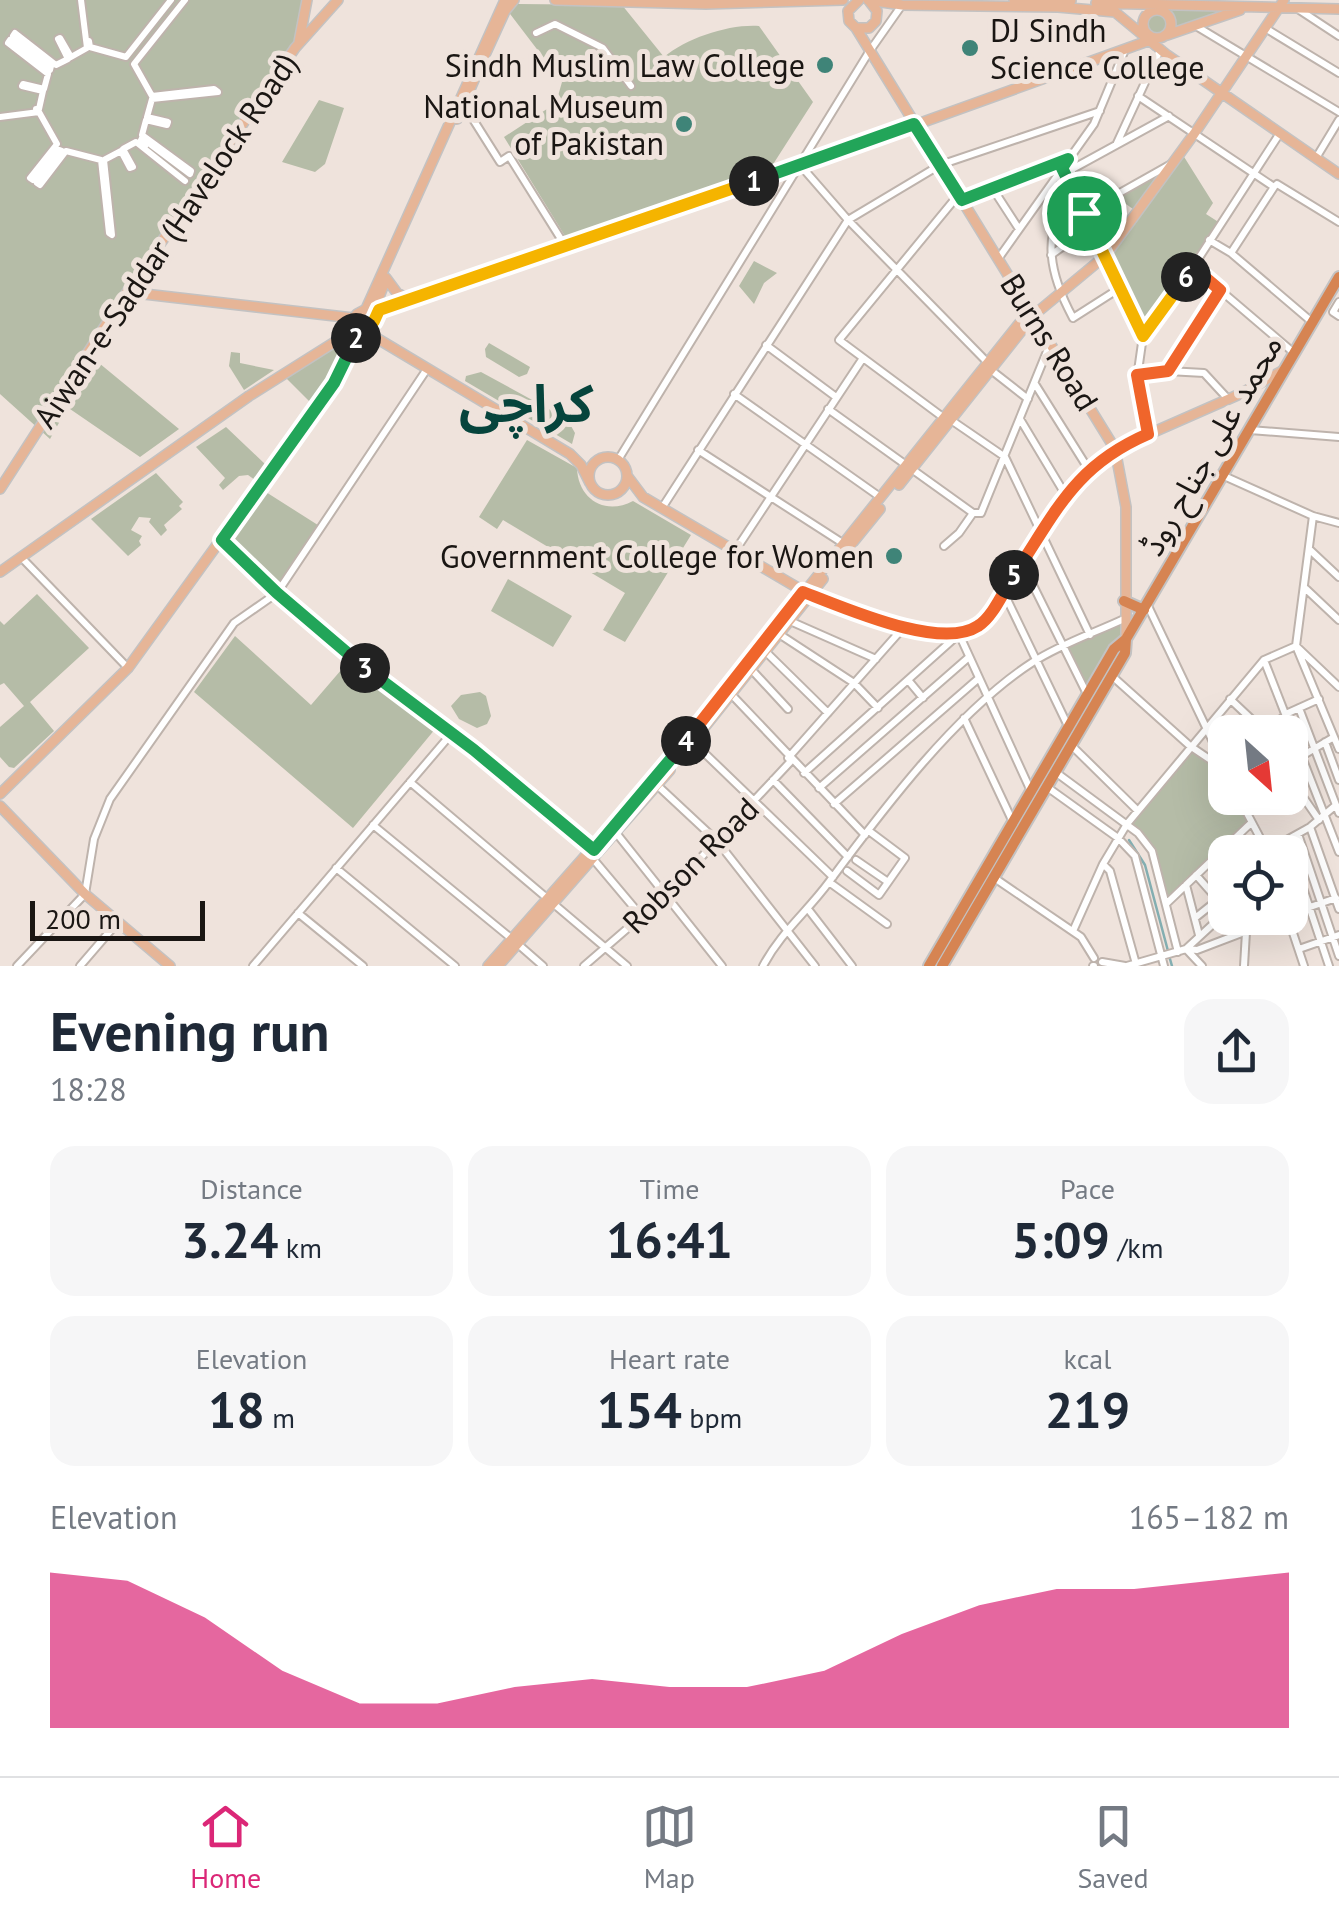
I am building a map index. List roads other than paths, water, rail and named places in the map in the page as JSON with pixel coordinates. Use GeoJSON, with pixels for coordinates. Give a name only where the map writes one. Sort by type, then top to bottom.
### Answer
{"type":"FeatureCollection","features":[{"type":"Feature","properties":{"kind":"highway","name":"محمد علی جناح روڈ"},"geometry":{"type":"LineString","coordinates":[[929,966],[1030,788],[1114,649],[1126,639],[1146,607],[1339,277]]}},
{"type":"Feature","properties":{"kind":"highway"},"geometry":{"type":"LineString","coordinates":[[1124,601],[1146,607]]}},
{"type":"Feature","properties":{"kind":"highway","name":"محمد علی جناح روڈ"},"geometry":{"type":"LineString","coordinates":[[942,966],[1125,653],[1126,639]]}},
{"type":"Feature","properties":{"kind":"main road","name":"Aiwan-e-Saddar (Havelock Road)"},"geometry":{"type":"LineString","coordinates":[[0,489],[128,292],[299,42],[338,0]]}},
{"type":"Feature","properties":{"kind":"main road"},"geometry":{"type":"LineString","coordinates":[[0,572],[357,327],[373,309],[506,0]]}},
{"type":"Feature","properties":{"kind":"main road"},"geometry":{"type":"LineString","coordinates":[[0,794],[128,668],[334,383],[357,327],[373,309],[505,11],[514,0]]}},
{"type":"Feature","properties":{"kind":"main road"},"geometry":{"type":"LineString","coordinates":[[555,0],[843,0]]}},
{"type":"Feature","properties":{"kind":"main road"},"geometry":{"type":"LineString","coordinates":[[683,0],[752,2]]}},
{"type":"Feature","properties":{"kind":"main road"},"geometry":{"type":"LineString","coordinates":[[786,1],[800,0]]}},
{"type":"Feature","properties":{"kind":"main road"},"geometry":{"type":"LineString","coordinates":[[833,0],[856,28],[868,28],[874,23],[877,11],[867,1]]}},
{"type":"Feature","properties":{"kind":"main road"},"geometry":{"type":"LineString","coordinates":[[1014,0],[1059,2],[1146,15],[1160,10],[1172,22],[1158,38]]}},
{"type":"Feature","properties":{"kind":"main road"},"geometry":{"type":"LineString","coordinates":[[848,18],[850,6],[867,1],[902,5],[1059,2],[1146,15],[1281,4],[1339,9]]}},
{"type":"Feature","properties":{"kind":"main road","name":"Aiwan-e-Saddar (Havelock Road)"},"geometry":{"type":"LineString","coordinates":[[299,42],[305,3]]}},
{"type":"Feature","properties":{"kind":"main road"},"geometry":{"type":"LineString","coordinates":[[596,855],[989,366],[1034,315],[1105,256],[1194,134],[1281,4]]}},
{"type":"Feature","properties":{"kind":"main road"},"geometry":{"type":"LineString","coordinates":[[373,309],[411,301],[1246,8]]}},
{"type":"Feature","properties":{"kind":"main road"},"geometry":{"type":"LineString","coordinates":[[1146,15],[1146,34],[1158,38]]}},
{"type":"Feature","properties":{"kind":"main road"},"geometry":{"type":"LineString","coordinates":[[1124,52],[1146,15]]}},
{"type":"Feature","properties":{"kind":"main road","name":"Burns Road"},"geometry":{"type":"LineString","coordinates":[[856,28],[1115,449],[1126,507],[1126,639]]}},
{"type":"Feature","properties":{"kind":"main road"},"geometry":{"type":"LineString","coordinates":[[1158,38],[1160,50],[1339,174]]}},
{"type":"Feature","properties":{"kind":"main road"},"geometry":{"type":"LineString","coordinates":[[386,278],[411,301]]}},
{"type":"Feature","properties":{"kind":"main road"},"geometry":{"type":"LineString","coordinates":[[128,292],[357,327],[570,454],[586,460],[618,460],[628,478],[625,487],[611,496]]}},
{"type":"Feature","properties":{"kind":"main road"},"geometry":{"type":"LineString","coordinates":[[570,454],[581,464],[596,492],[643,498],[806,594],[904,628],[959,634],[981,625],[1065,494],[1115,449],[1284,370]]}},
{"type":"Feature","properties":{"kind":"main road"},"geometry":{"type":"LineString","coordinates":[[590,482],[590,470],[600,459]]}},
{"type":"Feature","properties":{"kind":"main road"},"geometry":{"type":"LineString","coordinates":[[498,966],[658,785],[780,634],[844,544],[909,467]]}},
{"type":"Feature","properties":{"kind":"main road"},"geometry":{"type":"LineString","coordinates":[[628,478],[643,498]]}},
{"type":"Feature","properties":{"kind":"main road"},"geometry":{"type":"LineString","coordinates":[[0,806],[84,894],[170,966]]}},
{"type":"Feature","properties":{"kind":"main road"},"geometry":{"type":"LineString","coordinates":[[488,966],[516,942]]}},
{"type":"Feature","properties":{"kind":"street"},"geometry":{"type":"LineString","coordinates":[[83,0],[90,48],[126,57],[178,0]]}},
{"type":"Feature","properties":{"kind":"street"},"geometry":{"type":"LineString","coordinates":[[0,115],[40,109],[43,91],[22,86],[44,88],[48,74],[8,43],[10,40],[50,70],[51,66],[13,36],[15,33],[56,66],[68,58],[58,39],[71,58],[87,48],[83,0]]}},
{"type":"Feature","properties":{"kind":"street"},"geometry":{"type":"LineString","coordinates":[[178,0],[134,59],[130,59],[178,0]]}},
{"type":"Feature","properties":{"kind":"street"},"geometry":{"type":"LineString","coordinates":[[0,115],[40,112],[57,144],[30,178],[33,180],[58,149],[62,151],[37,183],[40,185],[66,151],[101,160],[108,233],[112,236],[104,160],[121,151],[132,167],[124,149],[136,142],[185,181],[187,178],[140,142],[143,139],[192,172],[142,135],[146,120],[167,125],[168,122],[147,117],[152,99],[218,92],[214,89],[152,96],[134,64],[178,0]]}},
{"type":"Feature","properties":{"kind":"street"},"geometry":{"type":"LineString","coordinates":[[618,460],[869,52],[902,5]]}},
{"type":"Feature","properties":{"kind":"street"},"geometry":{"type":"LineString","coordinates":[[1297,8],[1339,36]]}},
{"type":"Feature","properties":{"kind":"street"},"geometry":{"type":"LineString","coordinates":[[536,34],[555,24],[604,48],[631,86]]}},
{"type":"Feature","properties":{"kind":"street"},"geometry":{"type":"LineString","coordinates":[[1196,26],[1339,112]]}},
{"type":"Feature","properties":{"kind":"street"},"geometry":{"type":"LineString","coordinates":[[1266,28],[1339,73]]}},
{"type":"Feature","properties":{"kind":"street"},"geometry":{"type":"LineString","coordinates":[[1116,144],[1160,50]]}},
{"type":"Feature","properties":{"kind":"street"},"geometry":{"type":"LineString","coordinates":[[998,258],[1063,170],[1100,111],[1124,52]]}},
{"type":"Feature","properties":{"kind":"street"},"geometry":{"type":"LineString","coordinates":[[1138,96],[1274,188]]}},
{"type":"Feature","properties":{"kind":"street"},"geometry":{"type":"LineString","coordinates":[[464,105],[500,162],[509,156],[566,246]]}},
{"type":"Feature","properties":{"kind":"street"},"geometry":{"type":"LineString","coordinates":[[662,508],[848,220],[940,165],[1100,111]]}},
{"type":"Feature","properties":{"kind":"street"},"geometry":{"type":"LineString","coordinates":[[1063,170],[1169,116]]}},
{"type":"Feature","properties":{"kind":"street"},"geometry":{"type":"LineString","coordinates":[[1316,158],[1339,120]]}},
{"type":"Feature","properties":{"kind":"street"},"geometry":{"type":"LineString","coordinates":[[1148,434],[1137,375],[1143,336],[1281,132]]}},
{"type":"Feature","properties":{"kind":"street"},"geometry":{"type":"LineString","coordinates":[[1068,159],[960,198],[839,340],[1006,457],[1090,635]]}},
{"type":"Feature","properties":{"kind":"street"},"geometry":{"type":"LineString","coordinates":[[1084,213],[1172,163]]}},
{"type":"Feature","properties":{"kind":"street"},"geometry":{"type":"LineString","coordinates":[[801,166],[989,366],[1028,399]]}},
{"type":"Feature","properties":{"kind":"street"},"geometry":{"type":"LineString","coordinates":[[1063,170],[1143,336]]}},
{"type":"Feature","properties":{"kind":"street"},"geometry":{"type":"LineString","coordinates":[[1232,252],[1277,184],[1339,222]]}},
{"type":"Feature","properties":{"kind":"street"},"geometry":{"type":"LineString","coordinates":[[994,188],[1018,229]]}},
{"type":"Feature","properties":{"kind":"street"},"geometry":{"type":"LineString","coordinates":[[1076,198],[1058,219],[1050,256],[1060,293],[1078,326]]}},
{"type":"Feature","properties":{"kind":"street"},"geometry":{"type":"LineString","coordinates":[[1050,256],[1090,227]]}},
{"type":"Feature","properties":{"kind":"street"},"geometry":{"type":"LineString","coordinates":[[1209,240],[1232,252],[1312,322]]}},
{"type":"Feature","properties":{"kind":"street"},"geometry":{"type":"LineString","coordinates":[[1193,267],[1294,354]]}},
{"type":"Feature","properties":{"kind":"street"},"geometry":{"type":"LineString","coordinates":[[1074,318],[1120,288]]}},
{"type":"Feature","properties":{"kind":"street"},"geometry":{"type":"LineString","coordinates":[[1168,371],[1220,290]]}},
{"type":"Feature","properties":{"kind":"street"},"geometry":{"type":"LineString","coordinates":[[1339,302],[1334,312],[1339,316]]}},
{"type":"Feature","properties":{"kind":"street"},"geometry":{"type":"LineString","coordinates":[[766,344],[836,397]]}},
{"type":"Feature","properties":{"kind":"street"},"geometry":{"type":"LineString","coordinates":[[828,410],[973,512],[981,513],[1050,344]]}},
{"type":"Feature","properties":{"kind":"street"},"geometry":{"type":"LineString","coordinates":[[734,552],[864,358]]}},
{"type":"Feature","properties":{"kind":"street"},"geometry":{"type":"LineString","coordinates":[[17,966],[84,894],[94,839],[110,799],[234,623],[277,593],[427,369]]}},
{"type":"Feature","properties":{"kind":"street"},"geometry":{"type":"LineString","coordinates":[[1137,375],[1168,371],[1204,373],[1228,399]]}},
{"type":"Feature","properties":{"kind":"street"},"geometry":{"type":"LineString","coordinates":[[1034,382],[1090,470]]}},
{"type":"Feature","properties":{"kind":"street"},"geometry":{"type":"LineString","coordinates":[[734,394],[882,498]]}},
{"type":"Feature","properties":{"kind":"street"},"geometry":{"type":"LineString","coordinates":[[1020,419],[1065,494]]}},
{"type":"Feature","properties":{"kind":"street"},"geometry":{"type":"LineString","coordinates":[[1250,430],[1339,437]]}},
{"type":"Feature","properties":{"kind":"street"},"geometry":{"type":"LineString","coordinates":[[698,450],[844,544]]}},
{"type":"Feature","properties":{"kind":"street"},"geometry":{"type":"LineString","coordinates":[[1224,476],[1313,516],[1339,523]]}},
{"type":"Feature","properties":{"kind":"street"},"geometry":{"type":"LineString","coordinates":[[944,546],[973,512]]}},
{"type":"Feature","properties":{"kind":"street"},"geometry":{"type":"LineString","coordinates":[[1313,516],[1296,646],[1339,749]]}},
{"type":"Feature","properties":{"kind":"street"},"geometry":{"type":"LineString","coordinates":[[222,540],[352,658],[452,733],[596,855],[642,917]]}},
{"type":"Feature","properties":{"kind":"street"},"geometry":{"type":"LineString","coordinates":[[1309,549],[1339,577]]}},
{"type":"Feature","properties":{"kind":"street"},"geometry":{"type":"LineString","coordinates":[[21,557],[128,668]]}},
{"type":"Feature","properties":{"kind":"street"},"geometry":{"type":"LineString","coordinates":[[1022,563],[1087,694]]}},
{"type":"Feature","properties":{"kind":"street"},"geometry":{"type":"LineString","coordinates":[[1305,588],[1339,620]]}},
{"type":"Feature","properties":{"kind":"street"},"geometry":{"type":"LineString","coordinates":[[1004,591],[1068,726]]}},
{"type":"Feature","properties":{"kind":"street"},"geometry":{"type":"LineString","coordinates":[[1146,607],[1207,724]]}},
{"type":"Feature","properties":{"kind":"street"},"geometry":{"type":"LineString","coordinates":[[763,966],[785,929],[808,909],[852,858],[867,833],[986,696],[1036,660],[1124,619]]}},
{"type":"Feature","properties":{"kind":"street"},"geometry":{"type":"LineString","coordinates":[[790,620],[876,659]]}},
{"type":"Feature","properties":{"kind":"street","name":"Robson Road"},"geometry":{"type":"LineString","coordinates":[[584,966],[666,896],[904,628]]}},
{"type":"Feature","properties":{"kind":"street"},"geometry":{"type":"LineString","coordinates":[[780,634],[854,683],[878,708]]}},
{"type":"Feature","properties":{"kind":"street"},"geometry":{"type":"LineString","coordinates":[[804,773],[959,634],[1030,788]]}},
{"type":"Feature","properties":{"kind":"street"},"geometry":{"type":"LineString","coordinates":[[1073,931],[1103,864],[1137,810],[1264,660],[1296,646]]}},
{"type":"Feature","properties":{"kind":"street"},"geometry":{"type":"LineString","coordinates":[[1296,646],[1339,686]]}},
{"type":"Feature","properties":{"kind":"street"},"geometry":{"type":"LineString","coordinates":[[766,652],[828,713]]}},
{"type":"Feature","properties":{"kind":"street"},"geometry":{"type":"LineString","coordinates":[[819,788],[970,657]]}},
{"type":"Feature","properties":{"kind":"street"},"geometry":{"type":"LineString","coordinates":[[1264,660],[1286,715],[1318,699]]}},
{"type":"Feature","properties":{"kind":"street"},"geometry":{"type":"LineString","coordinates":[[751,669],[788,710]]}},
{"type":"Feature","properties":{"kind":"street"},"geometry":{"type":"LineString","coordinates":[[1112,676],[1190,746],[1208,756]]}},
{"type":"Feature","properties":{"kind":"street"},"geometry":{"type":"LineString","coordinates":[[834,804],[978,678]]}},
{"type":"Feature","properties":{"kind":"street"},"geometry":{"type":"LineString","coordinates":[[908,680],[923,698]]}},
{"type":"Feature","properties":{"kind":"street"},"geometry":{"type":"LineString","coordinates":[[731,694],[834,804],[867,833],[905,858],[879,894],[846,871]]}},
{"type":"Feature","properties":{"kind":"street"},"geometry":{"type":"LineString","coordinates":[[1230,699],[1247,715]]}},
{"type":"Feature","properties":{"kind":"street"},"geometry":{"type":"LineString","coordinates":[[1298,708],[1338,807],[1298,834],[1336,936],[1339,956]]}},
{"type":"Feature","properties":{"kind":"street"},"geometry":{"type":"LineString","coordinates":[[964,718],[1012,820]]}},
{"type":"Feature","properties":{"kind":"street"},"geometry":{"type":"LineString","coordinates":[[253,966],[452,733]]}},
{"type":"Feature","properties":{"kind":"street"},"geometry":{"type":"LineString","coordinates":[[1308,751],[1334,737]]}},
{"type":"Feature","properties":{"kind":"street"},"geometry":{"type":"LineString","coordinates":[[693,742],[831,879],[888,924]]}},
{"type":"Feature","properties":{"kind":"street"},"geometry":{"type":"LineString","coordinates":[[1324,742],[1339,780]]}},
{"type":"Feature","properties":{"kind":"street"},"geometry":{"type":"LineString","coordinates":[[1070,744],[1137,810]]}},
{"type":"Feature","properties":{"kind":"street"},"geometry":{"type":"LineString","coordinates":[[1308,770],[1322,816],[1339,852]]}},
{"type":"Feature","properties":{"kind":"street"},"geometry":{"type":"LineString","coordinates":[[1053,771],[1127,824],[1152,851],[1190,966]]}},
{"type":"Feature","properties":{"kind":"street"},"geometry":{"type":"LineString","coordinates":[[773,780],[852,858],[888,882]]}},
{"type":"Feature","properties":{"kind":"street"},"geometry":{"type":"LineString","coordinates":[[410,782],[628,966]]}},
{"type":"Feature","properties":{"kind":"street"},"geometry":{"type":"LineString","coordinates":[[658,785],[717,841],[815,966]]}},
{"type":"Feature","properties":{"kind":"street"},"geometry":{"type":"LineString","coordinates":[[1046,786],[1118,838],[1135,856],[1163,962]]}},
{"type":"Feature","properties":{"kind":"street"},"geometry":{"type":"LineString","coordinates":[[1308,801],[1322,816]]}},
{"type":"Feature","properties":{"kind":"street"},"geometry":{"type":"LineString","coordinates":[[1248,815],[1258,835]]}},
{"type":"Feature","properties":{"kind":"street"},"geometry":{"type":"LineString","coordinates":[[1239,835],[1252,822]]}},
{"type":"Feature","properties":{"kind":"street"},"geometry":{"type":"LineString","coordinates":[[373,825],[544,966]]}},
{"type":"Feature","properties":{"kind":"street"},"geometry":{"type":"LineString","coordinates":[[1310,827],[1339,909]]}},
{"type":"Feature","properties":{"kind":"street"},"geometry":{"type":"LineString","coordinates":[[617,834],[722,966]]}},
{"type":"Feature","properties":{"kind":"street"},"geometry":{"type":"LineString","coordinates":[[1103,864],[1110,872],[1136,964]]}},
{"type":"Feature","properties":{"kind":"street"},"geometry":{"type":"LineString","coordinates":[[1167,902],[1208,865]]}},
{"type":"Feature","properties":{"kind":"street"},"geometry":{"type":"LineString","coordinates":[[336,868],[455,966]]}},
{"type":"Feature","properties":{"kind":"street"},"geometry":{"type":"LineString","coordinates":[[1196,876],[1208,888]]}},
{"type":"Feature","properties":{"kind":"street"},"geometry":{"type":"LineString","coordinates":[[993,877],[1073,931],[1096,964],[1163,962],[1238,935]]}},
{"type":"Feature","properties":{"kind":"street"},"geometry":{"type":"LineString","coordinates":[[1186,885],[1199,935]]}},
{"type":"Feature","properties":{"kind":"street"},"geometry":{"type":"LineString","coordinates":[[1310,908],[1337,897]]}},
{"type":"Feature","properties":{"kind":"street"},"geometry":{"type":"LineString","coordinates":[[1308,902],[1329,966]]}},
{"type":"Feature","properties":{"kind":"street"},"geometry":{"type":"LineString","coordinates":[[1195,918],[1208,908]]}},
{"type":"Feature","properties":{"kind":"street"},"geometry":{"type":"LineString","coordinates":[[808,909],[852,966]]}},
{"type":"Feature","properties":{"kind":"street"},"geometry":{"type":"LineString","coordinates":[[298,913],[363,966]]}},
{"type":"Feature","properties":{"kind":"street"},"geometry":{"type":"LineString","coordinates":[[80,966],[117,923]]}},
{"type":"Feature","properties":{"kind":"street"},"geometry":{"type":"LineString","coordinates":[[1186,952],[1208,927]]}},
{"type":"Feature","properties":{"kind":"street"},"geometry":{"type":"LineString","coordinates":[[1246,935],[1246,965]]}},
{"type":"Feature","properties":{"kind":"street"},"geometry":{"type":"LineString","coordinates":[[1293,935],[1304,966]]}},
{"type":"Feature","properties":{"kind":"street"},"geometry":{"type":"LineString","coordinates":[[1299,949],[1336,936]]}},
{"type":"Feature","properties":{"kind":"street"},"geometry":{"type":"LineString","coordinates":[[1186,952],[1202,966]]}},
{"type":"Feature","properties":{"kind":"street"},"geometry":{"type":"LineString","coordinates":[[260,957],[270,966]]}},
{"type":"Feature","properties":{"kind":"waterway"},"geometry":{"type":"LineString","coordinates":[[1129,840],[1145,865],[1168,951]]}},
{"type":"Feature","properties":{"kind":"waterway"},"geometry":{"type":"LineString","coordinates":[[1170,959],[1172,966]]}},
{"type":"Feature","properties":{"kind":"place","name":"DJ Sindh Science College"},"geometry":{"type":"Point","coordinates":[970,48]}},
{"type":"Feature","properties":{"kind":"place","name":"Sindh Muslim Law College"},"geometry":{"type":"Point","coordinates":[825,65]}},
{"type":"Feature","properties":{"kind":"place","name":"National Museum of Pakistan"},"geometry":{"type":"Point","coordinates":[684,124]}},
{"type":"Feature","properties":{"kind":"place","name":"Government College for Women"},"geometry":{"type":"Point","coordinates":[894,556]}},
{"type":"Feature","properties":{"kind":"district","name":"کراچی"},"geometry":{"type":"Point","coordinates":[526,402]}}]}
